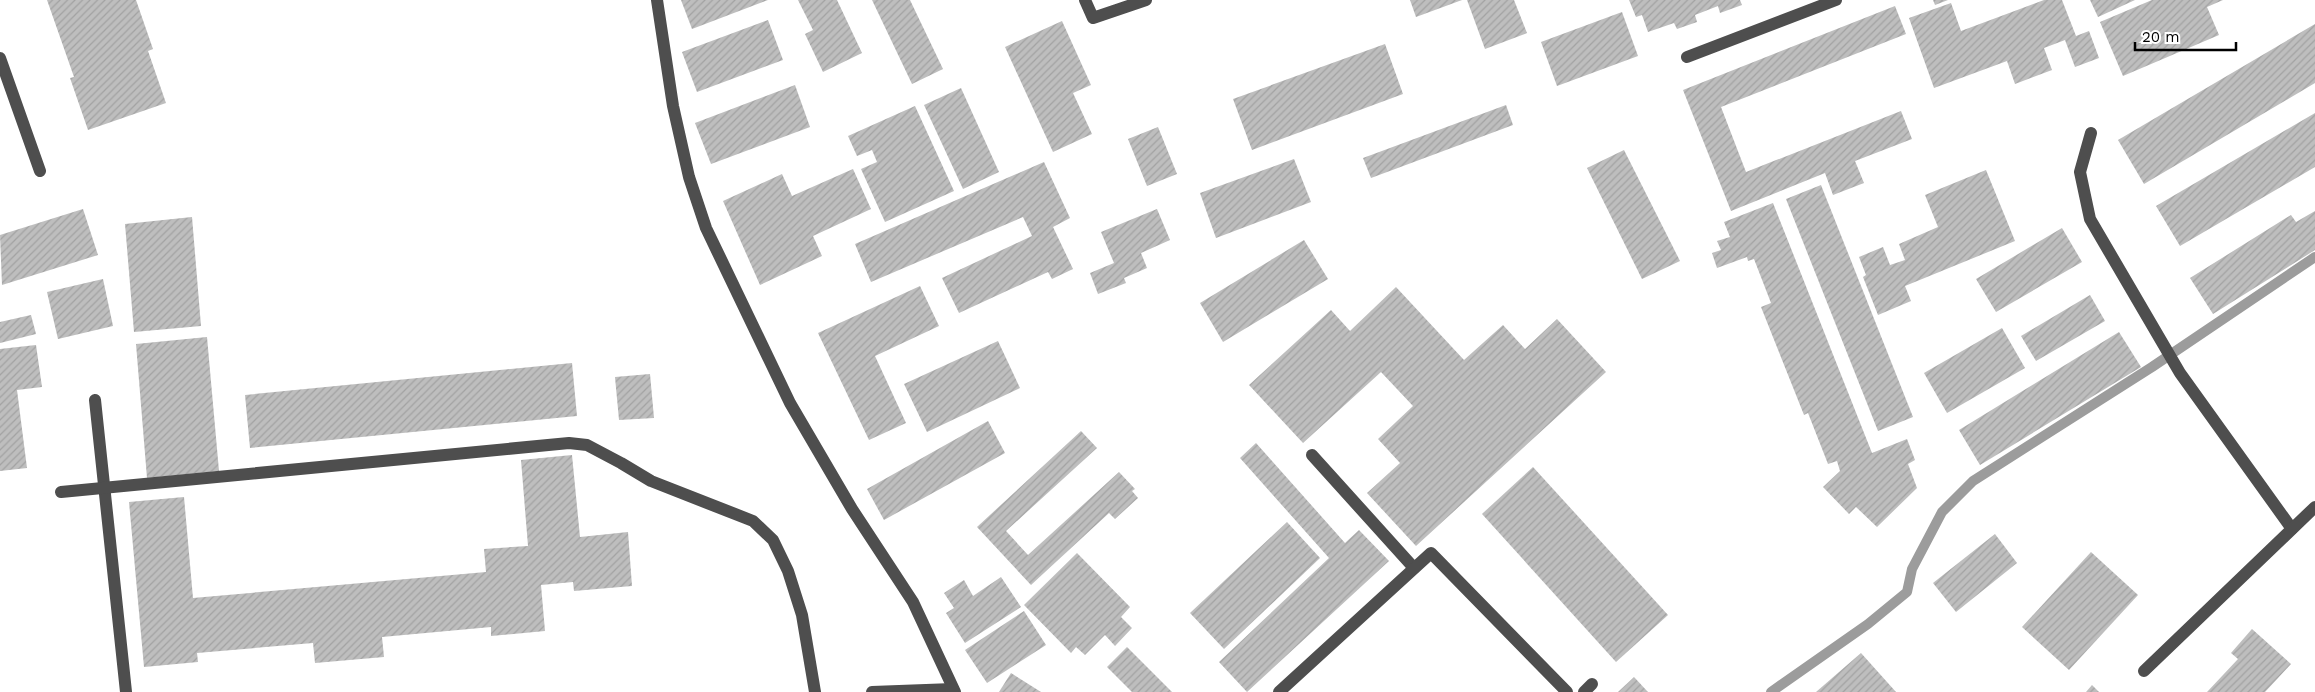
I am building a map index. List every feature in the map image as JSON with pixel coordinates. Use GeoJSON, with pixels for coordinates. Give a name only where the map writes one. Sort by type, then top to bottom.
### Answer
{"type":"FeatureCollection","features":[{"type":"Feature","properties":{"kind":"street"},"geometry":{"type":"LineString","coordinates":[[656,0],[672,106],[689,177],[706,228],[790,403],[852,509],[913,602],[954,690],[872,692]]}},
{"type":"Feature","properties":{"kind":"street"},"geometry":{"type":"LineString","coordinates":[[1085,0],[1093,18],[1146,0]]}},
{"type":"Feature","properties":{"kind":"street"},"geometry":{"type":"LineString","coordinates":[[1687,58],[1836,0]]}},
{"type":"Feature","properties":{"kind":"street"},"geometry":{"type":"LineString","coordinates":[[0,58],[40,171]]}},
{"type":"Feature","properties":{"kind":"street"},"geometry":{"type":"LineString","coordinates":[[2092,133],[2080,172],[2090,219],[2180,374],[2292,529]]}},
{"type":"Feature","properties":{"kind":"street"},"geometry":{"type":"LineString","coordinates":[[95,400],[126,692]]}},
{"type":"Feature","properties":{"kind":"street"},"geometry":{"type":"LineString","coordinates":[[62,492],[568,443],[586,445],[622,463],[651,481],[753,521],[773,540],[788,571],[802,614],[815,692]]}},
{"type":"Feature","properties":{"kind":"street"},"geometry":{"type":"LineString","coordinates":[[1312,455],[1414,568]]}},
{"type":"Feature","properties":{"kind":"street"},"geometry":{"type":"LineString","coordinates":[[2144,671],[2315,507]]}},
{"type":"Feature","properties":{"kind":"street"},"geometry":{"type":"LineString","coordinates":[[1279,692],[1431,553],[1567,692]]}},
{"type":"Feature","properties":{"kind":"building"},"geometry":{"type":"Polygon","coordinates":[[[47,0],[136,0],[153,49],[148,51],[166,103],[88,130],[70,78],[74,77],[47,0]]]}},
{"type":"Feature","properties":{"kind":"building"},"geometry":{"type":"Polygon","coordinates":[[[681,0],[768,0],[692,29],[681,0]]]}},
{"type":"Feature","properties":{"kind":"building"},"geometry":{"type":"Polygon","coordinates":[[[798,0],[837,0],[862,53],[823,72],[805,34],[813,30],[798,0]]]}},
{"type":"Feature","properties":{"kind":"building"},"geometry":{"type":"Polygon","coordinates":[[[872,0],[910,0],[943,69],[912,84],[872,0]]]}},
{"type":"Feature","properties":{"kind":"building"},"geometry":{"type":"Polygon","coordinates":[[[1410,0],[1462,0],[1416,17],[1410,0]]]}},
{"type":"Feature","properties":{"kind":"building"},"geometry":{"type":"Polygon","coordinates":[[[1467,0],[1514,0],[1527,33],[1485,49],[1467,0]]]}},
{"type":"Feature","properties":{"kind":"building"},"geometry":{"type":"Polygon","coordinates":[[[1629,0],[1740,0],[1742,5],[1720,13],[1718,6],[1695,15],[1697,22],[1677,29],[1674,23],[1648,32],[1642,15],[1636,17],[1629,0]]]}},
{"type":"Feature","properties":{"kind":"building"},"geometry":{"type":"Polygon","coordinates":[[[1933,0],[1948,0],[1935,5],[1933,0]]]}},
{"type":"Feature","properties":{"kind":"building"},"geometry":{"type":"Polygon","coordinates":[[[2044,0],[2062,0],[2076,36],[2089,31],[2099,58],[2075,67],[2065,40],[2044,48],[2052,70],[2015,84],[2007,61],[1934,88],[1909,18],[1951,3],[1961,31],[2044,0]]]}},
{"type":"Feature","properties":{"kind":"building"},"geometry":{"type":"Polygon","coordinates":[[[2090,0],[2135,0],[2098,17],[2090,0]]]}},
{"type":"Feature","properties":{"kind":"building"},"geometry":{"type":"Polygon","coordinates":[[[2152,0],[2223,0],[2207,7],[2219,35],[2123,76],[2100,22],[2152,0]]]}},
{"type":"Feature","properties":{"kind":"building"},"geometry":{"type":"Polygon","coordinates":[[[1895,6],[1906,34],[1721,107],[1746,172],[1901,111],[1912,139],[1855,161],[1864,183],[1833,195],[1825,173],[1731,211],[1683,90],[1895,6]]]}},
{"type":"Feature","properties":{"kind":"building"},"geometry":{"type":"Polygon","coordinates":[[[1622,12],[1638,56],[1557,86],[1541,42],[1622,12]]]}},
{"type":"Feature","properties":{"kind":"building"},"geometry":{"type":"Polygon","coordinates":[[[768,20],[783,60],[697,92],[682,52],[768,20]]]}},
{"type":"Feature","properties":{"kind":"building"},"geometry":{"type":"Polygon","coordinates":[[[1062,21],[1091,85],[1073,93],[1092,134],[1053,152],[1005,47],[1062,21]]]}},
{"type":"Feature","properties":{"kind":"building"},"geometry":{"type":"Polygon","coordinates":[[[2315,24],[2315,83],[2144,184],[2118,140],[2315,24]]]}},
{"type":"Feature","properties":{"kind":"building"},"geometry":{"type":"Polygon","coordinates":[[[1385,44],[1403,94],[1252,150],[1233,99],[1385,44]]]}},
{"type":"Feature","properties":{"kind":"building"},"geometry":{"type":"Polygon","coordinates":[[[795,85],[810,127],[711,164],[695,123],[795,85]]]}},
{"type":"Feature","properties":{"kind":"building"},"geometry":{"type":"Polygon","coordinates":[[[961,88],[999,172],[963,189],[924,105],[961,88]]]}},
{"type":"Feature","properties":{"kind":"building"},"geometry":{"type":"Polygon","coordinates":[[[1506,105],[1513,125],[1371,178],[1363,158],[1506,105]]]}},
{"type":"Feature","properties":{"kind":"building"},"geometry":{"type":"Polygon","coordinates":[[[915,106],[954,191],[885,222],[861,169],[877,162],[872,150],[857,156],[848,136],[915,106]]]}},
{"type":"Feature","properties":{"kind":"building"},"geometry":{"type":"Polygon","coordinates":[[[2315,113],[2315,167],[2180,246],[2156,206],[2315,113]]]}},
{"type":"Feature","properties":{"kind":"building"},"geometry":{"type":"Polygon","coordinates":[[[1158,127],[1177,174],[1147,186],[1128,139],[1158,127]]]}},
{"type":"Feature","properties":{"kind":"building"},"geometry":{"type":"Polygon","coordinates":[[[1624,150],[1680,261],[1642,279],[1587,168],[1624,150]]]}},
{"type":"Feature","properties":{"kind":"building"},"geometry":{"type":"Polygon","coordinates":[[[1294,159],[1311,202],[1216,238],[1200,193],[1294,159]]]}},
{"type":"Feature","properties":{"kind":"building"},"geometry":{"type":"Polygon","coordinates":[[[1044,162],[1070,218],[1053,227],[1073,269],[1052,279],[1048,272],[959,313],[942,278],[1032,236],[1023,217],[871,282],[855,244],[1044,162]]]}},
{"type":"Feature","properties":{"kind":"building"},"geometry":{"type":"Polygon","coordinates":[[[853,169],[871,209],[813,236],[822,256],[760,285],[723,201],[782,174],[792,196],[853,169]]]}},
{"type":"Feature","properties":{"kind":"building"},"geometry":{"type":"Polygon","coordinates":[[[1986,170],[2015,241],[1905,286],[1911,301],[1878,315],[1863,277],[1866,275],[1859,257],[1883,247],[1890,265],[1905,260],[1899,244],[1938,227],[1925,195],[1986,170]]]}},
{"type":"Feature","properties":{"kind":"building"},"geometry":{"type":"Polygon","coordinates":[[[1821,185],[1913,417],[1878,431],[1786,199],[1821,185]]]}},
{"type":"Feature","properties":{"kind":"building"},"geometry":{"type":"Polygon","coordinates":[[[1773,203],[1872,453],[1907,439],[1915,460],[1908,464],[1917,488],[1877,527],[1856,507],[1849,514],[1823,487],[1840,471],[1837,461],[1828,464],[1808,413],[1804,415],[1761,307],[1771,303],[1754,259],[1748,261],[1747,257],[1717,268],[1712,253],[1721,250],[1717,241],[1730,237],[1724,222],[1773,203]]]}},
{"type":"Feature","properties":{"kind":"building"},"geometry":{"type":"Polygon","coordinates":[[[83,209],[98,255],[2,285],[0,235],[83,209]]]}},
{"type":"Feature","properties":{"kind":"building"},"geometry":{"type":"Polygon","coordinates":[[[1157,209],[1170,240],[1141,253],[1147,268],[1124,278],[1126,283],[1098,294],[1090,273],[1114,263],[1101,232],[1157,209]]]}},
{"type":"Feature","properties":{"kind":"building"},"geometry":{"type":"Polygon","coordinates":[[[2315,211],[2315,250],[2213,314],[2190,278],[2291,215],[2296,222],[2315,211]]]}},
{"type":"Feature","properties":{"kind":"building"},"geometry":{"type":"Polygon","coordinates":[[[192,217],[201,326],[134,332],[125,224],[192,217]]]}},
{"type":"Feature","properties":{"kind":"building"},"geometry":{"type":"Polygon","coordinates":[[[2062,228],[2082,262],[1996,312],[1976,279],[2062,228]]]}},
{"type":"Feature","properties":{"kind":"building"},"geometry":{"type":"Polygon","coordinates":[[[1304,240],[1328,279],[1223,342],[1200,303],[1304,240]]]}},
{"type":"Feature","properties":{"kind":"building"},"geometry":{"type":"Polygon","coordinates":[[[103,279],[113,326],[58,339],[47,292],[103,279]]]}},
{"type":"Feature","properties":{"kind":"building"},"geometry":{"type":"Polygon","coordinates":[[[920,286],[939,326],[875,356],[906,423],[869,440],[818,333],[920,286]]]}},
{"type":"Feature","properties":{"kind":"building"},"geometry":{"type":"Polygon","coordinates":[[[1396,287],[1464,360],[1503,325],[1525,349],[1557,319],[1606,372],[1416,546],[1367,493],[1400,463],[1378,439],[1413,406],[1381,372],[1303,443],[1249,385],[1331,310],[1350,331],[1396,287]]]}},
{"type":"Feature","properties":{"kind":"building"},"geometry":{"type":"Polygon","coordinates":[[[2090,295],[2105,321],[2036,361],[2021,336],[2090,295]]]}},
{"type":"Feature","properties":{"kind":"building"},"geometry":{"type":"Polygon","coordinates":[[[31,315],[36,334],[0,343],[0,322],[31,315]]]}},
{"type":"Feature","properties":{"kind":"building"},"geometry":{"type":"Polygon","coordinates":[[[2002,328],[2025,368],[1947,413],[1924,373],[2002,328]]]}},
{"type":"Feature","properties":{"kind":"building"},"geometry":{"type":"Polygon","coordinates":[[[2119,332],[2141,367],[1980,465],[1959,430],[2119,332]]]}},
{"type":"Feature","properties":{"kind":"building"},"geometry":{"type":"Polygon","coordinates":[[[207,337],[219,471],[147,478],[136,344],[207,337]]]}},
{"type":"Feature","properties":{"kind":"building"},"geometry":{"type":"Polygon","coordinates":[[[998,341],[1020,388],[927,432],[904,384],[998,341]]]}},
{"type":"Feature","properties":{"kind":"building"},"geometry":{"type":"Polygon","coordinates":[[[36,345],[42,387],[17,390],[27,468],[0,471],[0,349],[36,345]]]}},
{"type":"Feature","properties":{"kind":"building"},"geometry":{"type":"Polygon","coordinates":[[[572,363],[577,416],[250,448],[245,395],[572,363]]]}},
{"type":"Feature","properties":{"kind":"building"},"geometry":{"type":"Polygon","coordinates":[[[650,374],[654,418],[619,420],[615,377],[650,374]]]}},
{"type":"Feature","properties":{"kind":"building"},"geometry":{"type":"Polygon","coordinates":[[[988,421],[1005,453],[884,520],[867,489],[988,421]]]}},
{"type":"Feature","properties":{"kind":"building"},"geometry":{"type":"Polygon","coordinates":[[[1081,431],[1097,448],[1006,531],[1028,555],[1119,472],[1135,489],[1132,491],[1138,498],[1115,519],[1109,513],[1031,585],[977,527],[1081,431]]]}},
{"type":"Feature","properties":{"kind":"building"},"geometry":{"type":"Polygon","coordinates":[[[1256,443],[1345,543],[1359,530],[1389,561],[1247,692],[1219,662],[1329,558],[1240,458],[1256,443]]]}},
{"type":"Feature","properties":{"kind":"building"},"geometry":{"type":"Polygon","coordinates":[[[572,455],[580,537],[628,532],[632,586],[574,591],[573,582],[541,585],[545,631],[491,636],[491,627],[382,637],[384,657],[315,663],[313,643],[197,653],[198,662],[144,667],[129,502],[184,497],[193,598],[486,572],[484,549],[528,546],[521,460],[572,455]]]}},
{"type":"Feature","properties":{"kind":"building"},"geometry":{"type":"Polygon","coordinates":[[[1533,467],[1668,615],[1616,662],[1482,514],[1533,467]]]}},
{"type":"Feature","properties":{"kind":"building"},"geometry":{"type":"Polygon","coordinates":[[[1287,522],[1320,558],[1224,649],[1190,613],[1287,522]]]}},
{"type":"Feature","properties":{"kind":"building"},"geometry":{"type":"Polygon","coordinates":[[[1995,534],[2017,563],[1956,612],[1933,583],[1995,534]]]}},
{"type":"Feature","properties":{"kind":"building"},"geometry":{"type":"Polygon","coordinates":[[[2091,552],[2138,595],[2069,670],[2022,627],[2091,552]]]}},
{"type":"Feature","properties":{"kind":"building"},"geometry":{"type":"Polygon","coordinates":[[[1077,553],[1130,607],[1121,617],[1132,628],[1115,646],[1105,635],[1085,655],[1076,647],[1071,653],[1024,605],[1077,553]]]}},
{"type":"Feature","properties":{"kind":"building"},"geometry":{"type":"Polygon","coordinates":[[[1001,577],[1021,607],[965,643],[946,613],[954,608],[944,593],[964,580],[973,596],[1001,577]]]}},
{"type":"Feature","properties":{"kind":"building"},"geometry":{"type":"Polygon","coordinates":[[[1024,611],[1046,645],[987,683],[965,650],[1024,611]]]}},
{"type":"Feature","properties":{"kind":"building"},"geometry":{"type":"Polygon","coordinates":[[[2252,629],[2291,664],[2265,692],[2207,692],[2238,659],[2231,653],[2252,629]]]}},
{"type":"Feature","properties":{"kind":"building"},"geometry":{"type":"Polygon","coordinates":[[[1127,647],[1172,692],[1132,692],[1107,667],[1127,647]]]}},
{"type":"Feature","properties":{"kind":"building"},"geometry":{"type":"Polygon","coordinates":[[[1861,653],[1896,692],[1816,692],[1861,653]]]}},
{"type":"Feature","properties":{"kind":"building"},"geometry":{"type":"Polygon","coordinates":[[[1011,673],[1041,692],[999,692],[1011,673]]]}},
{"type":"Feature","properties":{"kind":"building"},"geometry":{"type":"Polygon","coordinates":[[[1634,677],[1648,692],[1618,692],[1634,677]]]}},
{"type":"Feature","properties":{"kind":"building"},"geometry":{"type":"Polygon","coordinates":[[[2092,685],[2099,692],[2086,692],[2092,685]]]}},
{"type":"Feature","properties":{"kind":"waterway"},"geometry":{"type":"LineString","coordinates":[[1771,692],[1868,624],[1907,592],[1912,569],[1942,512],[1973,481],[2152,367],[2315,257]]}}]}
